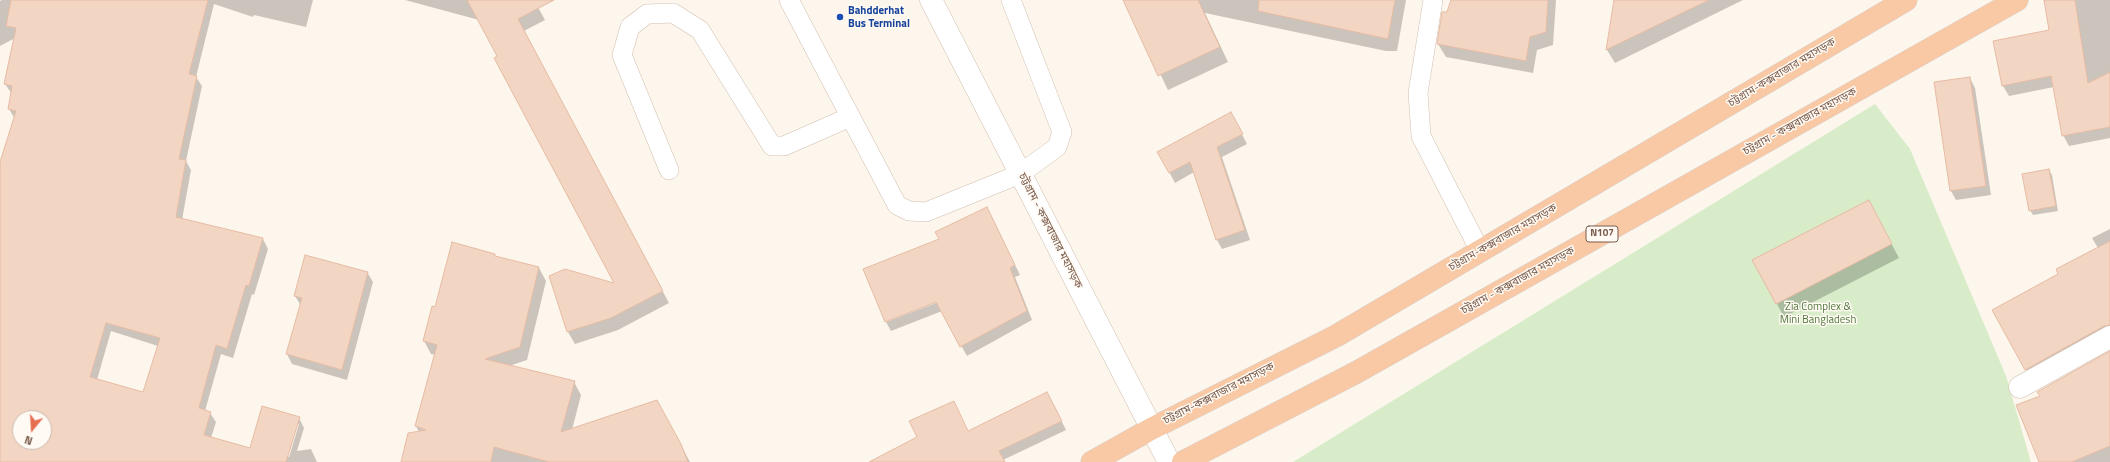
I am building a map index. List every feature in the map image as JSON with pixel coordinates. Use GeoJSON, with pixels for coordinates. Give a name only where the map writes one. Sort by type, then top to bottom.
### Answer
{"type":"FeatureCollection","features":[{"type":"Feature","properties":{"kind":"highway","name":"চট্টগ্রাম-কক্সবাজার মহাসড়ক"},"geometry":{"type":"LineString","coordinates":[[1092,462],[1151,429],[1336,336],[1906,0]]}},
{"type":"Feature","properties":{"kind":"highway","name":"চট্টগ্রাম - কক্সবাজার মহাসড়ক"},"geometry":{"type":"LineString","coordinates":[[1183,462],[1357,372],[2017,0]]}},
{"type":"Feature","properties":{"kind":"street","name":"চট্টগ্রাম - কক্সবাজার মহাসড়ক"},"geometry":{"type":"LineString","coordinates":[[931,0],[1169,462]]}},
{"type":"Feature","properties":{"kind":"street"},"geometry":{"type":"LineString","coordinates":[[2020,386],[2110,337]]}},
{"type":"Feature","properties":{"kind":"lane"},"geometry":{"type":"LineString","coordinates":[[789,0],[897,205],[909,211],[926,212],[1020,174],[1057,147],[1062,132],[1011,0]]}},
{"type":"Feature","properties":{"kind":"lane"},"geometry":{"type":"LineString","coordinates":[[1434,0],[1418,94],[1421,136],[1480,251]]}},
{"type":"Feature","properties":{"kind":"lane"},"geometry":{"type":"LineString","coordinates":[[669,170],[622,55],[630,28],[647,14],[673,13],[700,30],[772,146],[784,146],[850,117]]}},
{"type":"Feature","properties":{"kind":"green space","name":"Zia Complex & Mini Bangladesh"},"geometry":{"type":"Polygon","coordinates":[[[1875,104],[1910,149],[2006,376],[2031,462],[1293,462],[1875,104]]]}},
{"type":"Feature","properties":{"kind":"building"},"geometry":{"type":"Polygon","coordinates":[[[11,0],[208,0],[189,74],[197,76],[179,159],[186,160],[176,217],[263,238],[249,286],[246,285],[227,349],[216,345],[199,408],[211,412],[204,435],[250,448],[262,406],[300,417],[286,462],[0,462],[0,162],[16,111],[8,109],[12,86],[4,84],[16,28],[6,26],[11,0]],[[106,323],[90,377],[143,392],[160,338],[106,323]]]}},
{"type":"Feature","properties":{"kind":"building"},"geometry":{"type":"Polygon","coordinates":[[[467,0],[554,0],[518,19],[663,291],[611,318],[567,332],[549,276],[565,269],[614,283],[494,58],[497,56],[467,0]]]}},
{"type":"Feature","properties":{"kind":"building"},"geometry":{"type":"Polygon","coordinates":[[[1123,0],[1198,0],[1220,47],[1158,76],[1123,0]]]}},
{"type":"Feature","properties":{"kind":"building"},"geometry":{"type":"Polygon","coordinates":[[[1259,0],[1395,0],[1388,39],[1258,11],[1259,0]]]}},
{"type":"Feature","properties":{"kind":"building"},"geometry":{"type":"Polygon","coordinates":[[[1451,0],[1548,0],[1546,32],[1530,37],[1526,61],[1437,44],[1442,12],[1447,12],[1451,0]]]}},
{"type":"Feature","properties":{"kind":"building"},"geometry":{"type":"Polygon","coordinates":[[[1614,0],[1709,0],[1606,50],[1614,0]]]}},
{"type":"Feature","properties":{"kind":"building"},"geometry":{"type":"Polygon","coordinates":[[[2044,0],[2075,0],[2088,83],[2110,72],[2110,127],[2062,136],[2051,76],[2002,86],[1993,41],[2049,30],[2044,0]]]}},
{"type":"Feature","properties":{"kind":"building"},"geometry":{"type":"Polygon","coordinates":[[[1970,77],[1986,186],[1950,191],[1934,82],[1970,77]]]}},
{"type":"Feature","properties":{"kind":"building"},"geometry":{"type":"Polygon","coordinates":[[[1231,112],[1243,134],[1217,147],[1245,230],[1216,240],[1190,162],[1169,173],[1157,152],[1231,112]]]}},
{"type":"Feature","properties":{"kind":"building"},"geometry":{"type":"Polygon","coordinates":[[[2049,169],[2056,206],[2029,211],[2022,174],[2049,169]]]}},
{"type":"Feature","properties":{"kind":"building"},"geometry":{"type":"Polygon","coordinates":[[[1869,200],[1892,244],[1776,304],[1752,260],[1869,200]]]}},
{"type":"Feature","properties":{"kind":"building"},"geometry":{"type":"Polygon","coordinates":[[[987,207],[1015,265],[1010,268],[1027,311],[960,347],[936,302],[885,322],[863,269],[939,239],[935,232],[987,207]]]}},
{"type":"Feature","properties":{"kind":"building"},"geometry":{"type":"Polygon","coordinates":[[[2110,241],[2110,325],[2104,326],[2025,370],[1992,310],[2058,274],[2056,269],[2110,241]]]}},
{"type":"Feature","properties":{"kind":"building"},"geometry":{"type":"Polygon","coordinates":[[[452,242],[495,254],[495,256],[539,267],[520,347],[485,359],[575,381],[561,432],[657,400],[681,444],[688,462],[549,462],[494,447],[491,462],[401,462],[408,433],[426,430],[415,426],[437,345],[423,341],[432,306],[435,307],[452,242]]]}},
{"type":"Feature","properties":{"kind":"building"},"geometry":{"type":"Polygon","coordinates":[[[305,255],[368,272],[342,370],[286,354],[302,298],[294,296],[305,255]]]}},
{"type":"Feature","properties":{"kind":"building"},"geometry":{"type":"Polygon","coordinates":[[[2110,351],[2110,446],[2072,462],[2039,462],[2016,405],[2040,396],[2037,392],[2110,351]]]}},
{"type":"Feature","properties":{"kind":"building"},"geometry":{"type":"Polygon","coordinates":[[[1047,392],[1062,421],[999,451],[1005,462],[869,462],[917,437],[909,421],[954,401],[968,431],[1047,392]]]}},
{"type":"Feature","properties":{"kind":"place","name":"Bahdderhat Bus Terminal"},"geometry":{"type":"Point","coordinates":[840,17]}}]}
